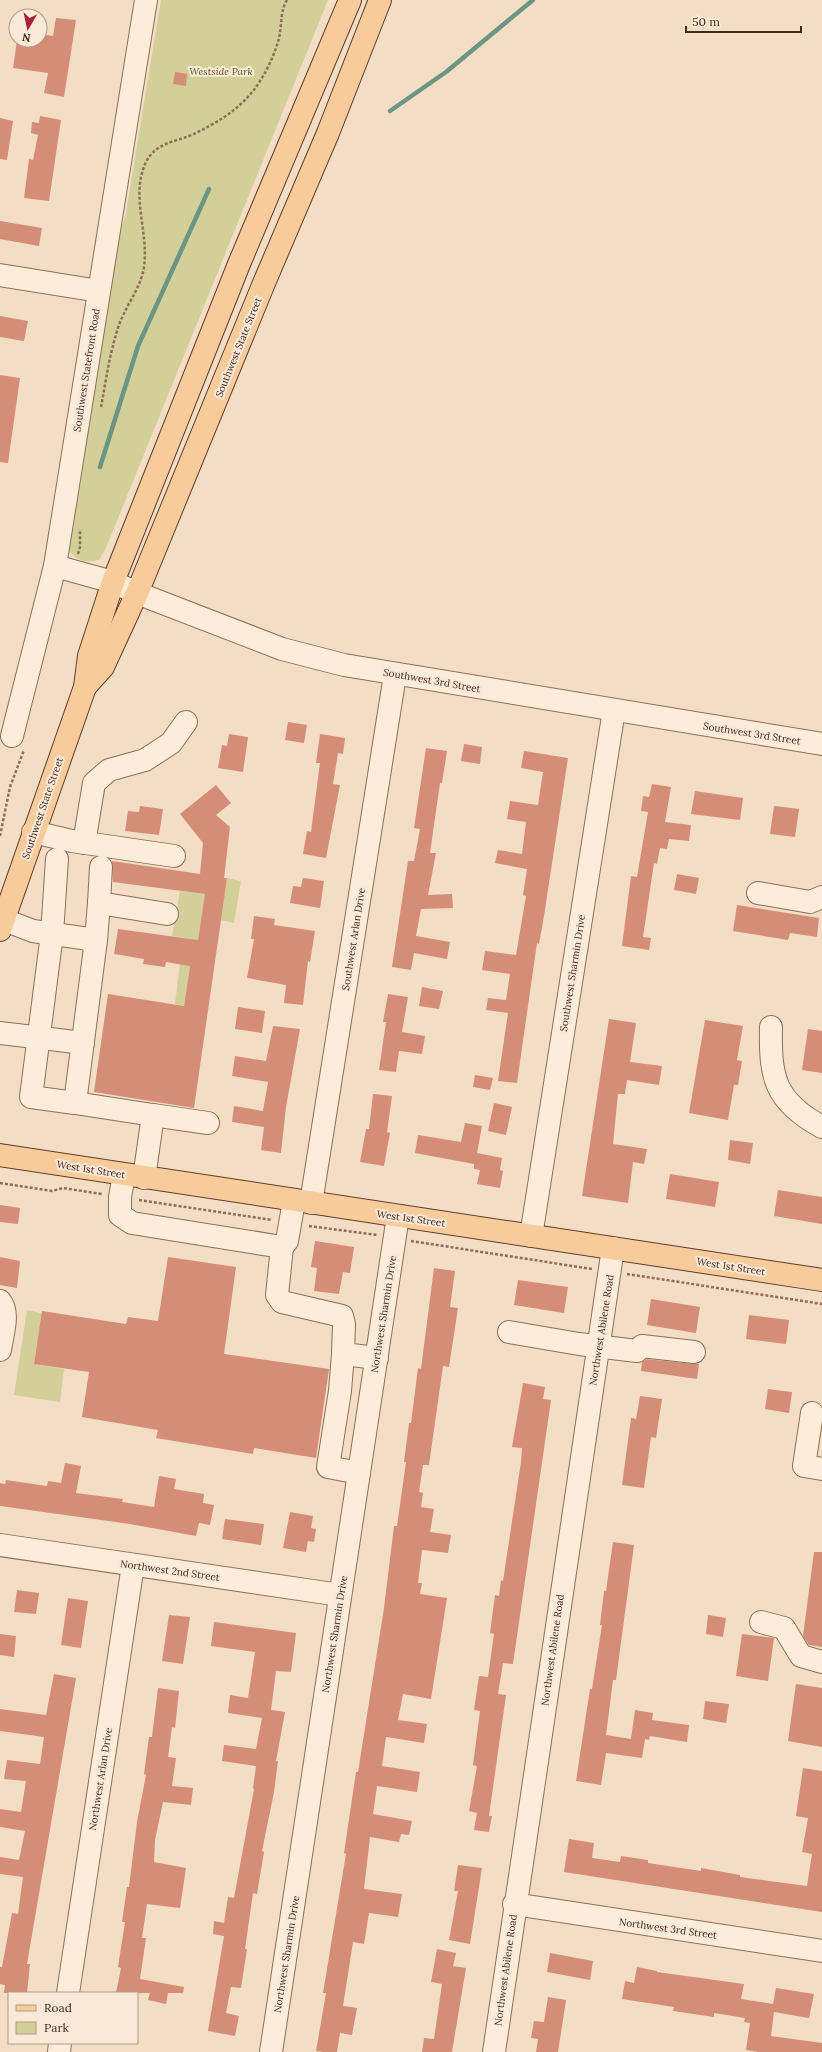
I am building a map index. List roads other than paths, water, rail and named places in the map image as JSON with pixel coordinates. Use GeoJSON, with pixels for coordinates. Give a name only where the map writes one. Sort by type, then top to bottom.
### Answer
{"type":"FeatureCollection","features":[{"type":"Feature","properties":{"kind":"main road","name":"Southwest State Street"},"geometry":{"type":"LineString","coordinates":[[2,925],[33,832],[85,687],[89,656],[113,582],[239,264],[350,0]]}},
{"type":"Feature","properties":{"kind":"main road","name":"Southwest State Street"},"geometry":{"type":"LineString","coordinates":[[85,687],[103,667],[137,594],[261,291],[328,133],[380,0]]}},
{"type":"Feature","properties":{"kind":"main road","name":"West 1st Street"},"geometry":{"type":"LineString","coordinates":[[0,1156],[822,1280]]}},
{"type":"Feature","properties":{"kind":"street","name":"Southwest Statefront Road"},"geometry":{"type":"LineString","coordinates":[[19,741],[64,569],[99,290],[146,0]]}},
{"type":"Feature","properties":{"kind":"street"},"geometry":{"type":"LineString","coordinates":[[0,275],[99,290]]}},
{"type":"Feature","properties":{"kind":"street","name":"Southwest 3rd Street"},"geometry":{"type":"LineString","coordinates":[[64,569],[113,582],[137,594],[282,649],[337,663],[395,675],[822,744]]}},
{"type":"Feature","properties":{"kind":"street","name":"Southwest Arlan Drive"},"geometry":{"type":"LineString","coordinates":[[343,1354],[344,1324],[342,1316],[282,1302],[277,1295],[282,1247],[287,1241],[302,1202],[395,675]]}},
{"type":"Feature","properties":{"kind":"street","name":"Southwest Sharmin Drive"},"geometry":{"type":"LineString","coordinates":[[531,1236],[614,710]]}},
{"type":"Feature","properties":{"kind":"street"},"geometry":{"type":"LineString","coordinates":[[84,843],[94,783],[109,770],[145,760],[171,743],[186,722]]}},
{"type":"Feature","properties":{"kind":"street"},"geometry":{"type":"LineString","coordinates":[[33,832],[84,843],[174,856]]}},
{"type":"Feature","properties":{"kind":"street"},"geometry":{"type":"LineString","coordinates":[[57,859],[52,934],[31,1097],[208,1123]]}},
{"type":"Feature","properties":{"kind":"street"},"geometry":{"type":"LineString","coordinates":[[75,1103],[96,940],[101,867]]}},
{"type":"Feature","properties":{"kind":"street"},"geometry":{"type":"LineString","coordinates":[[758,893],[810,902],[822,896]]}},
{"type":"Feature","properties":{"kind":"street"},"geometry":{"type":"LineString","coordinates":[[99,903],[167,914]]}},
{"type":"Feature","properties":{"kind":"street"},"geometry":{"type":"LineString","coordinates":[[2,925],[96,940]]}},
{"type":"Feature","properties":{"kind":"street"},"geometry":{"type":"LineString","coordinates":[[771,1027],[771,1060],[774,1078],[782,1093],[797,1110],[822,1127]]}},
{"type":"Feature","properties":{"kind":"street"},"geometry":{"type":"LineString","coordinates":[[0,1033],[38,1039],[83,1043]]}},
{"type":"Feature","properties":{"kind":"street"},"geometry":{"type":"LineString","coordinates":[[153,1115],[134,1176],[120,1197],[120,1215],[132,1223],[282,1247]]}},
{"type":"Feature","properties":{"kind":"street","name":"Northwest Sharmin Drive"},"geometry":{"type":"LineString","coordinates":[[271,2052],[398,1216]]}},
{"type":"Feature","properties":{"kind":"street","name":"Northwest Abilene Road"},"geometry":{"type":"LineString","coordinates":[[494,2052],[514,1904],[613,1248]]}},
{"type":"Feature","properties":{"kind":"street"},"geometry":{"type":"LineString","coordinates":[[0,1301],[4,1310],[4,1325],[0,1350]]}},
{"type":"Feature","properties":{"kind":"street"},"geometry":{"type":"LineString","coordinates":[[509,1332],[599,1347],[637,1351],[642,1346],[694,1352]]}},
{"type":"Feature","properties":{"kind":"street"},"geometry":{"type":"LineString","coordinates":[[359,1473],[328,1467],[340,1391],[343,1354],[376,1358]]}},
{"type":"Feature","properties":{"kind":"street"},"geometry":{"type":"LineString","coordinates":[[810,1413],[804,1466],[822,1469]]}},
{"type":"Feature","properties":{"kind":"street","name":"Northwest 2nd Street"},"geometry":{"type":"LineString","coordinates":[[0,1545],[340,1595]]}},
{"type":"Feature","properties":{"kind":"street","name":"Northwest Arlan Drive"},"geometry":{"type":"LineString","coordinates":[[68,1992],[133,1565]]}},
{"type":"Feature","properties":{"kind":"street"},"geometry":{"type":"LineString","coordinates":[[761,1622],[784,1628],[801,1656],[822,1662]]}},
{"type":"Feature","properties":{"kind":"street","name":"Northwest 3rd Street"},"geometry":{"type":"LineString","coordinates":[[514,1904],[822,1951]]}},
{"type":"Feature","properties":{"kind":"waterway"},"geometry":{"type":"LineString","coordinates":[[390,111],[446,72],[533,0]]}},
{"type":"Feature","properties":{"kind":"waterway"},"geometry":{"type":"LineString","coordinates":[[100,467],[138,346],[209,189]]}},
{"type":"Feature","properties":{"kind":"park label","name":"Westside Park"},"geometry":{"type":"Point","coordinates":[221,71]}}]}
